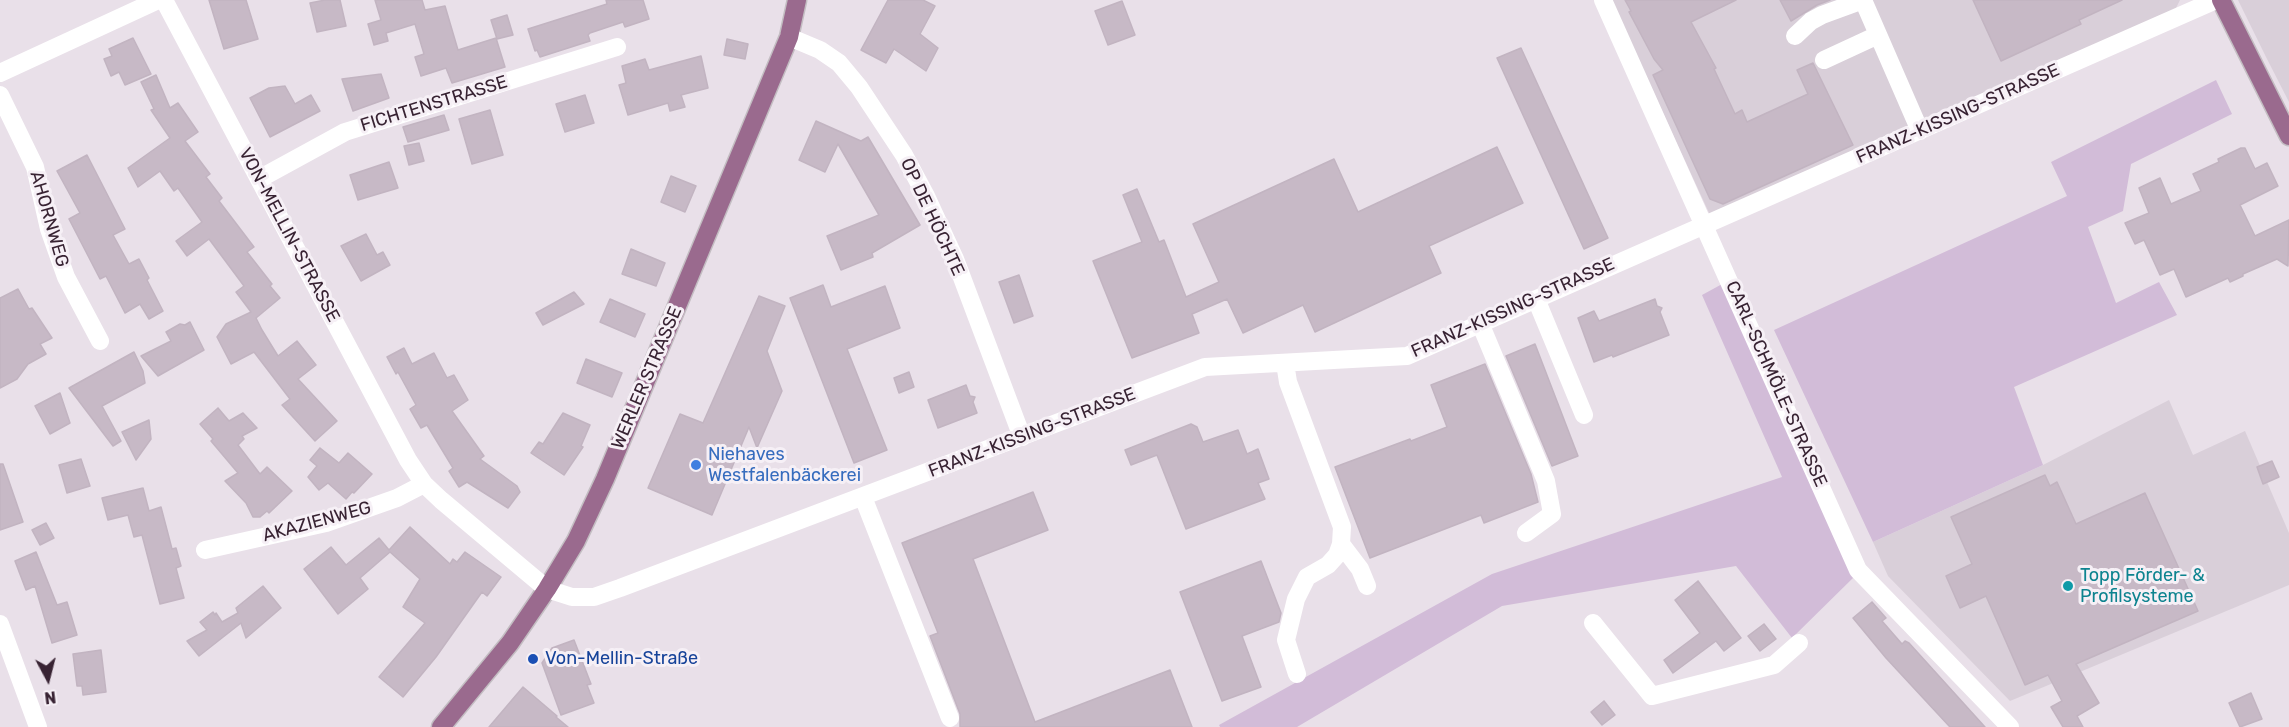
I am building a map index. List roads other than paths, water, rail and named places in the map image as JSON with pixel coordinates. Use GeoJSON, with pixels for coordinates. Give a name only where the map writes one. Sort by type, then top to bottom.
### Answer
{"type":"FeatureCollection","features":[{"type":"Feature","properties":{"kind":"main road","name":"WERLER STRASSE"},"geometry":{"type":"LineString","coordinates":[[441,727],[496,661],[547,589],[576,541],[605,479],[789,37],[797,0]]}},
{"type":"Feature","properties":{"kind":"main road"},"geometry":{"type":"LineString","coordinates":[[2218,0],[2289,136]]}},
{"type":"Feature","properties":{"kind":"street"},"geometry":{"type":"LineString","coordinates":[[0,74],[158,0]]}},
{"type":"Feature","properties":{"kind":"street","name":"VON-MELLIN-STRASSE"},"geometry":{"type":"LineString","coordinates":[[164,0],[408,460],[424,484],[441,500],[547,589]]}},
{"type":"Feature","properties":{"kind":"street","name":"CARL-SCHMÖLE-STRASSE"},"geometry":{"type":"LineString","coordinates":[[1603,0],[1858,570],[2010,727]]}},
{"type":"Feature","properties":{"kind":"street"},"geometry":{"type":"LineString","coordinates":[[1795,36],[1811,21],[1822,15],[1863,0],[1920,131]]}},
{"type":"Feature","properties":{"kind":"street","name":"FRANZ-KISSING-STRASSE"},"geometry":{"type":"LineString","coordinates":[[547,589],[572,597],[594,597],[1205,367],[1407,356],[2218,0]]}},
{"type":"Feature","properties":{"kind":"street"},"geometry":{"type":"LineString","coordinates":[[1824,60],[1878,35]]}},
{"type":"Feature","properties":{"kind":"street","name":"OP DE HÖCHTE"},"geometry":{"type":"LineString","coordinates":[[789,37],[820,50],[839,63],[859,87],[904,155],[955,259],[1022,437]]}},
{"type":"Feature","properties":{"kind":"street","name":"FICHTENSTRASSE"},"geometry":{"type":"LineString","coordinates":[[259,179],[345,132],[617,47]]}},
{"type":"Feature","properties":{"kind":"street","name":"AHORNWEG"},"geometry":{"type":"LineString","coordinates":[[0,94],[35,167],[55,249],[66,277],[100,341]]}},
{"type":"Feature","properties":{"kind":"street"},"geometry":{"type":"LineString","coordinates":[[1536,298],[1584,415]]}},
{"type":"Feature","properties":{"kind":"street"},"geometry":{"type":"LineString","coordinates":[[1480,324],[1546,481],[1552,514],[1526,533]]}},
{"type":"Feature","properties":{"kind":"street"},"geometry":{"type":"LineString","coordinates":[[1285,363],[1288,382],[1342,526],[1341,544],[1337,555],[1328,565],[1307,577],[1296,599],[1286,640],[1297,674]]}},
{"type":"Feature","properties":{"kind":"street","name":"AKAZIENWEG"},"geometry":{"type":"LineString","coordinates":[[205,550],[326,523],[397,498],[424,484]]}},
{"type":"Feature","properties":{"kind":"street"},"geometry":{"type":"LineString","coordinates":[[863,497],[950,718]]}},
{"type":"Feature","properties":{"kind":"street"},"geometry":{"type":"LineString","coordinates":[[1341,544],[1360,569],[1367,586]]}},
{"type":"Feature","properties":{"kind":"street"},"geometry":{"type":"LineString","coordinates":[[0,624],[38,727]]}},
{"type":"Feature","properties":{"kind":"street"},"geometry":{"type":"LineString","coordinates":[[1593,624],[1652,696],[1774,665],[1798,642]]}},
{"type":"Feature","properties":{"kind":"place","name":"Niehaves Westfalenbäckerei"},"geometry":{"type":"Point","coordinates":[696,465]}},
{"type":"Feature","properties":{"kind":"place","name":"Topp Förder- & Profilsysteme"},"geometry":{"type":"Point","coordinates":[2068,586]}},
{"type":"Feature","properties":{"kind":"place","name":"Von-Mellin-Straße"},"geometry":{"type":"Point","coordinates":[533,659]}}]}
